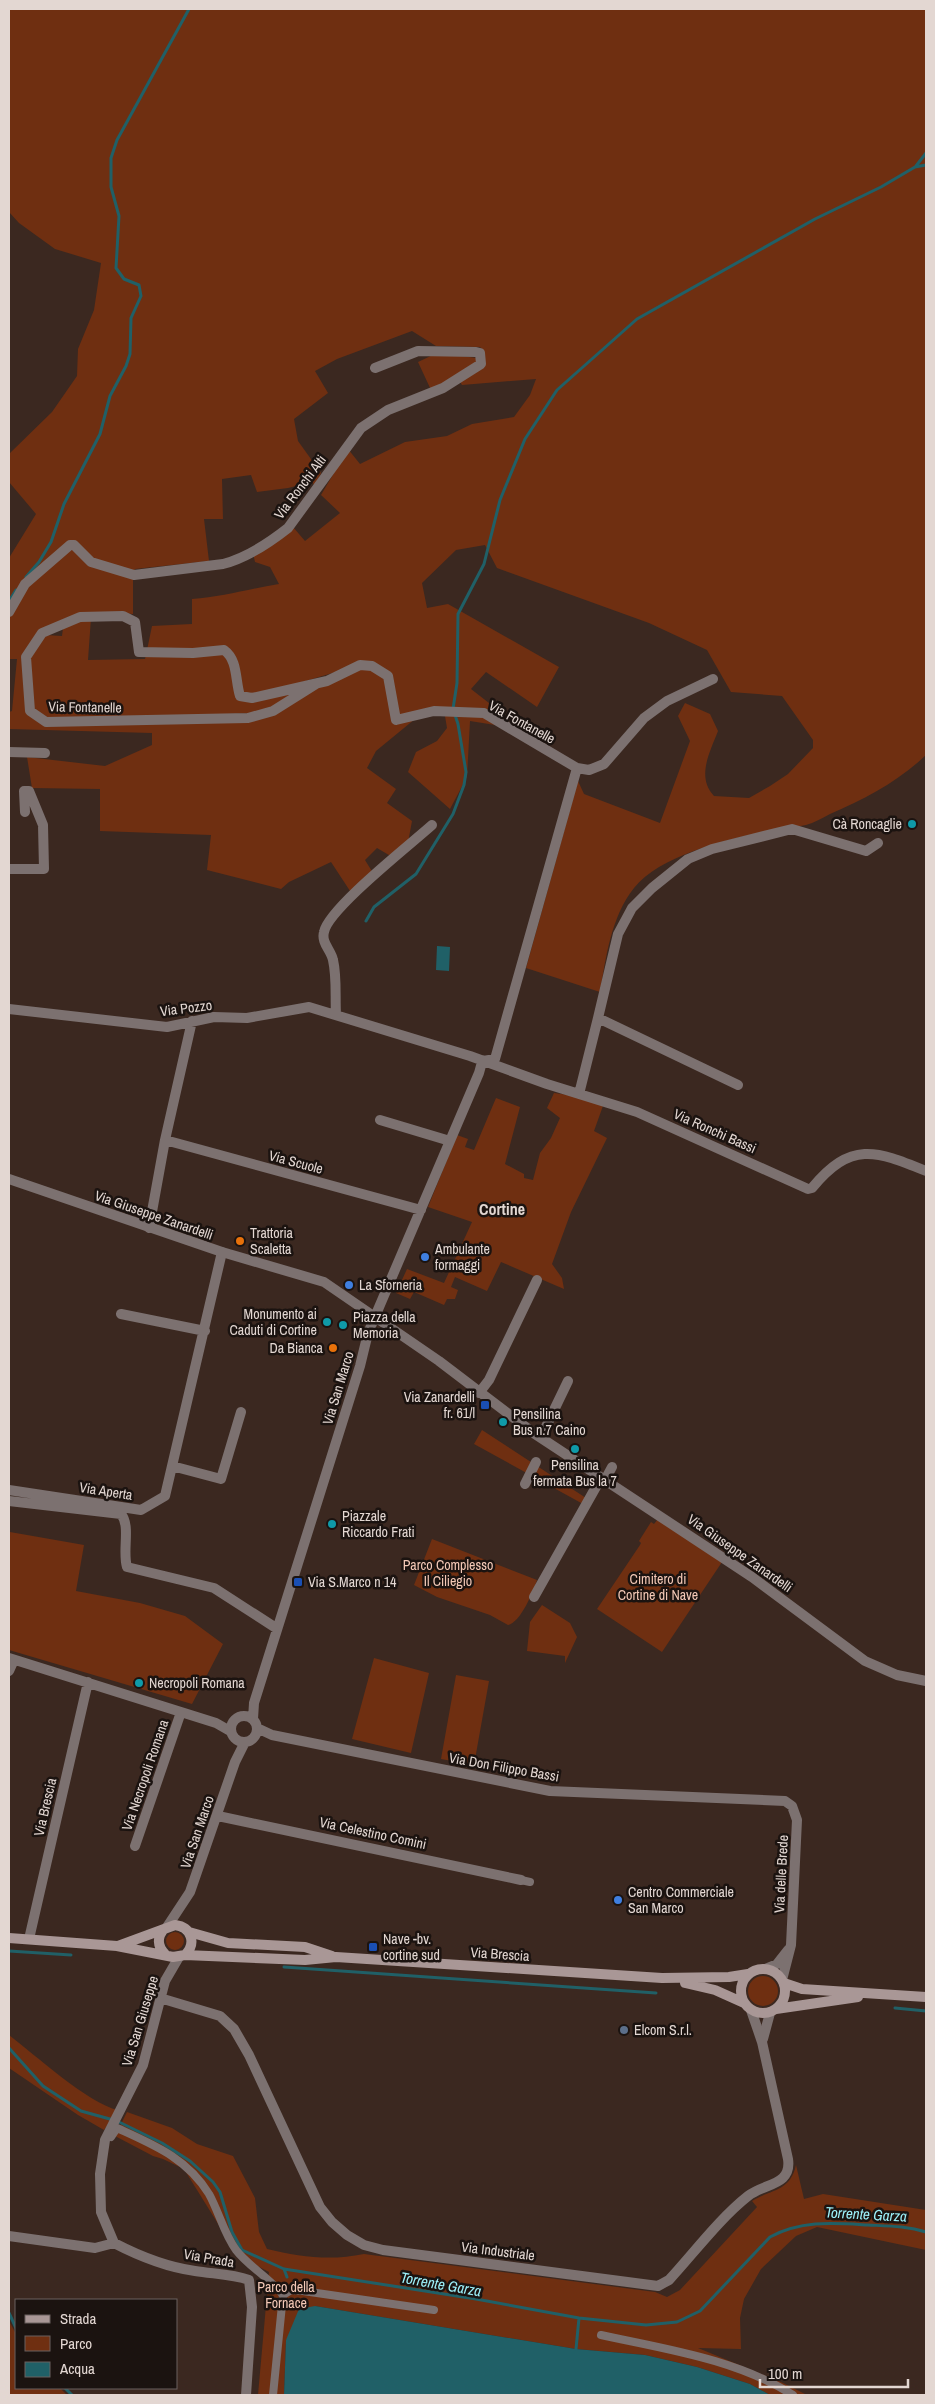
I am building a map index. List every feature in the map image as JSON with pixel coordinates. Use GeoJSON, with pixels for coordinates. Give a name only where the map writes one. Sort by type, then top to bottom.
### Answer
{"type":"FeatureCollection","features":[{"type":"Feature","properties":{"kind":"main road","name":"Via Brescia"},"geometry":{"type":"LineString","coordinates":[[117,1946],[166,1928],[180,1925],[188,1931],[228,1943],[305,1948],[336,1956],[662,1978],[730,1977],[765,1969],[775,1973],[783,1982],[802,1990],[926,1997]]}},
{"type":"Feature","properties":{"kind":"main road"},"geometry":{"type":"LineString","coordinates":[[166,1928],[158,1940],[160,1948],[174,1956],[191,1944],[188,1931]]}},
{"type":"Feature","properties":{"kind":"main road","name":"Via Brescia"},"geometry":{"type":"LineString","coordinates":[[9,1938],[117,1946],[174,1956],[306,1960],[336,1956]]}},
{"type":"Feature","properties":{"kind":"main road"},"geometry":{"type":"LineString","coordinates":[[747,2007],[741,1988],[748,1974]]}},
{"type":"Feature","properties":{"kind":"main road","name":"Via Brescia"},"geometry":{"type":"LineString","coordinates":[[662,1978],[700,1986],[757,2013],[877,1994]]}},
{"type":"Feature","properties":{"kind":"main road"},"geometry":{"type":"LineString","coordinates":[[773,2011],[783,2000],[783,1982]]}},
{"type":"Feature","properties":{"kind":"street","name":"Via Ronchi Alti"},"geometry":{"type":"LineString","coordinates":[[9,612],[25,584],[70,545],[74,546],[91,562],[134,575],[236,561],[277,537],[288,528],[360,428],[388,410],[443,388],[481,364],[482,359],[480,354],[476,352],[418,351],[376,368]]}},
{"type":"Feature","properties":{"kind":"street","name":"Via Fontanelle"},"geometry":{"type":"LineString","coordinates":[[316,684],[273,711],[248,718],[46,722],[30,711],[26,657],[42,634],[80,617],[123,616],[135,622],[139,652],[193,653],[224,650],[229,654],[234,663],[240,696],[252,698],[316,684],[327,681],[360,665],[372,666],[388,676],[396,720],[434,711],[484,713],[577,768]]}},
{"type":"Feature","properties":{"kind":"street"},"geometry":{"type":"LineString","coordinates":[[482,1062],[495,1059],[577,768],[589,770],[604,764],[644,718],[667,701],[712,679]]}},
{"type":"Feature","properties":{"kind":"street"},"geometry":{"type":"LineString","coordinates":[[9,752],[45,752]]}},
{"type":"Feature","properties":{"kind":"street"},"geometry":{"type":"LineString","coordinates":[[9,869],[44,870],[43,825],[29,791],[24,791],[25,812]]}},
{"type":"Feature","properties":{"kind":"street"},"geometry":{"type":"LineString","coordinates":[[336,1014],[333,960],[324,942],[324,932],[329,921],[356,890],[432,825]]}},
{"type":"Feature","properties":{"kind":"street"},"geometry":{"type":"LineString","coordinates":[[579,1094],[618,934],[632,908],[652,888],[688,859],[712,849],[792,829],[866,851],[878,843]]}},
{"type":"Feature","properties":{"kind":"street","name":"Via Pozzo"},"geometry":{"type":"LineString","coordinates":[[12,1009],[167,1028],[192,1021],[214,1018],[247,1018],[309,1007],[336,1014],[482,1062]]}},
{"type":"Feature","properties":{"kind":"street"},"geometry":{"type":"LineString","coordinates":[[598,1018],[738,1085]]}},
{"type":"Feature","properties":{"kind":"street"},"geometry":{"type":"LineString","coordinates":[[149,1228],[165,1140],[192,1021]]}},
{"type":"Feature","properties":{"kind":"street","name":"Via Ronchi Bassi"},"geometry":{"type":"LineString","coordinates":[[482,1062],[637,1112],[808,1188],[812,1188],[838,1162],[851,1156],[887,1155],[926,1171]]}},
{"type":"Feature","properties":{"kind":"street","name":"Via San Marco"},"geometry":{"type":"LineString","coordinates":[[166,1928],[180,1910],[190,1892],[218,1816],[374,1316],[421,1210],[482,1062]]}},
{"type":"Feature","properties":{"kind":"street"},"geometry":{"type":"LineString","coordinates":[[380,1120],[450,1141]]}},
{"type":"Feature","properties":{"kind":"street","name":"Via Scuole"},"geometry":{"type":"LineString","coordinates":[[165,1140],[421,1210]]}},
{"type":"Feature","properties":{"kind":"street","name":"Via Giuseppe Zanardelli"},"geometry":{"type":"LineString","coordinates":[[9,1179],[222,1252],[324,1282],[440,1362],[479,1393],[541,1437],[752,1577],[865,1661],[897,1675],[926,1682]]}},
{"type":"Feature","properties":{"kind":"street","name":"Via Aperta"},"geometry":{"type":"LineString","coordinates":[[9,1490],[141,1510],[165,1496],[222,1252]]}},
{"type":"Feature","properties":{"kind":"street"},"geometry":{"type":"LineString","coordinates":[[479,1393],[490,1380],[537,1280]]}},
{"type":"Feature","properties":{"kind":"street"},"geometry":{"type":"LineString","coordinates":[[121,1314],[205,1331]]}},
{"type":"Feature","properties":{"kind":"street"},"geometry":{"type":"LineString","coordinates":[[541,1437],[568,1381]]}},
{"type":"Feature","properties":{"kind":"street"},"geometry":{"type":"LineString","coordinates":[[172,1466],[221,1478],[241,1412]]}},
{"type":"Feature","properties":{"kind":"street"},"geometry":{"type":"LineString","coordinates":[[525,1484],[536,1462]]}},
{"type":"Feature","properties":{"kind":"street"},"geometry":{"type":"LineString","coordinates":[[534,1597],[603,1479],[612,1467]]}},
{"type":"Feature","properties":{"kind":"street","name":"Via Aperta"},"geometry":{"type":"LineString","coordinates":[[9,1501],[121,1514],[126,1522],[124,1557],[127,1567],[214,1588],[276,1628]]}},
{"type":"Feature","properties":{"kind":"street","name":"Via Necropoli Romana"},"geometry":{"type":"LineString","coordinates":[[9,1671],[12,1659],[181,1712],[246,1729]]}},
{"type":"Feature","properties":{"kind":"street","name":"Via Brescia"},"geometry":{"type":"LineString","coordinates":[[29,1939],[88,1682]]}},
{"type":"Feature","properties":{"kind":"street","name":"Via Necropoli Romana"},"geometry":{"type":"LineString","coordinates":[[135,1846],[181,1712]]}},
{"type":"Feature","properties":{"kind":"street","name":"Via Necropoli Romana"},"geometry":{"type":"LineString","coordinates":[[216,1722],[230,1731]]}},
{"type":"Feature","properties":{"kind":"street","name":"Via San Marco"},"geometry":{"type":"LineString","coordinates":[[230,1731],[246,1729]]}},
{"type":"Feature","properties":{"kind":"street","name":"Via Don Filippo Bassi"},"geometry":{"type":"LineString","coordinates":[[246,1729],[272,1736],[550,1791],[785,1801],[792,1806]]}},
{"type":"Feature","properties":{"kind":"street","name":"Via delle Brede"},"geometry":{"type":"LineString","coordinates":[[783,1982],[791,1945],[797,1820],[792,1806]]}},
{"type":"Feature","properties":{"kind":"street","name":"Via Celestino Comini"},"geometry":{"type":"LineString","coordinates":[[218,1816],[525,1881]]}},
{"type":"Feature","properties":{"kind":"street"},"geometry":{"type":"LineString","coordinates":[[180,1910],[188,1931]]}},
{"type":"Feature","properties":{"kind":"street"},"geometry":{"type":"LineString","coordinates":[[765,1969],[777,1964],[791,1945]]}},
{"type":"Feature","properties":{"kind":"street","name":"Via San Giuseppe"},"geometry":{"type":"LineString","coordinates":[[107,2135],[143,2065],[160,1998],[174,1956]]}},
{"type":"Feature","properties":{"kind":"street","name":"Via Industriale"},"geometry":{"type":"LineString","coordinates":[[160,1998],[220,2016],[234,2030],[249,2055],[320,2207],[332,2222],[355,2240],[383,2250],[658,2286],[669,2280],[747,2197],[779,2182],[786,2175],[788,2158],[762,2042],[747,2007]]}},
{"type":"Feature","properties":{"kind":"street","name":"Via Industriale"},"geometry":{"type":"LineString","coordinates":[[762,2042],[773,2011]]}},
{"type":"Feature","properties":{"kind":"street"},"geometry":{"type":"LineString","coordinates":[[9,2236],[95,2248],[114,2243],[101,2212],[100,2174],[107,2135],[110,2138],[117,2128],[163,2150],[190,2168],[208,2194],[235,2248],[247,2262],[274,2283],[283,2295],[273,2395]]}},
{"type":"Feature","properties":{"kind":"street","name":"Via Prada"},"geometry":{"type":"LineString","coordinates":[[114,2243],[142,2257],[194,2271],[229,2275],[249,2280],[252,2307],[246,2395]]}},
{"type":"Feature","properties":{"kind":"street"},"geometry":{"type":"LineString","coordinates":[[283,2295],[291,2290],[303,2291],[434,2310]]}},
{"type":"Feature","properties":{"kind":"street"},"geometry":{"type":"LineString","coordinates":[[601,2335],[694,2355],[772,2384],[793,2395]]}},
{"type":"Feature","properties":{"kind":"green space"},"geometry":{"type":"Polygon","coordinates":[[[9,9],[926,9],[926,755],[905,773],[881,789],[812,823],[803,826],[779,828],[701,848],[663,865],[647,875],[626,899],[615,924],[600,992],[526,968],[578,781],[584,794],[660,823],[690,741],[678,716],[685,703],[710,714],[718,731],[708,756],[705,773],[709,789],[714,796],[749,798],[788,774],[813,748],[813,740],[782,696],[731,692],[707,650],[649,623],[497,568],[485,545],[456,550],[422,583],[427,608],[448,604],[559,667],[537,707],[486,672],[471,689],[498,710],[497,716],[398,715],[394,688],[366,663],[262,694],[241,693],[233,654],[147,650],[152,626],[192,624],[192,599],[225,595],[279,584],[270,567],[255,562],[253,553],[293,527],[305,541],[340,513],[321,495],[348,449],[360,464],[405,442],[447,436],[472,424],[514,417],[530,395],[536,379],[462,385],[459,380],[484,365],[484,352],[480,347],[436,346],[412,331],[337,359],[315,371],[328,393],[294,419],[298,441],[321,473],[315,486],[312,482],[288,488],[257,492],[251,475],[222,479],[223,519],[204,519],[209,561],[135,569],[133,573],[91,561],[71,541],[30,578],[37,565],[9,600],[9,558],[36,514],[9,482],[9,454],[52,412],[77,376],[78,349],[94,310],[101,263],[55,249],[19,223],[9,212],[9,9]]]}},
{"type":"Feature","properties":{"kind":"green space"},"geometry":{"type":"Polygon","coordinates":[[[437,353],[477,358],[476,363],[431,390],[418,362],[437,353]]]}},
{"type":"Feature","properties":{"kind":"green space"},"geometry":{"type":"Polygon","coordinates":[[[72,547],[133,577],[133,614],[106,612],[39,633],[25,655],[34,719],[257,718],[317,685],[361,667],[371,668],[386,680],[391,716],[415,719],[376,751],[367,768],[396,789],[387,803],[412,821],[407,848],[394,858],[377,848],[365,860],[373,873],[354,897],[331,862],[289,882],[281,889],[207,870],[211,835],[100,831],[100,789],[32,788],[27,757],[105,766],[152,745],[152,733],[9,729],[9,712],[12,711],[17,659],[9,659],[9,616],[26,584],[72,547]]]}},
{"type":"Feature","properties":{"kind":"green space"},"geometry":{"type":"Polygon","coordinates":[[[91,618],[88,660],[145,659],[146,655],[222,653],[228,655],[240,699],[308,687],[276,707],[257,713],[50,720],[32,709],[30,656],[45,635],[62,636],[63,628],[91,618]]]}},
{"type":"Feature","properties":{"kind":"green space"},"geometry":{"type":"Polygon","coordinates":[[[445,716],[484,716],[496,722],[495,725],[470,721],[467,777],[450,809],[408,772],[416,752],[437,741],[447,728],[445,716]]]}},
{"type":"Feature","properties":{"kind":"green space"},"geometry":{"type":"Polygon","coordinates":[[[554,1093],[604,1103],[594,1131],[607,1138],[571,1212],[552,1264],[562,1278],[564,1289],[501,1262],[487,1291],[455,1277],[451,1287],[458,1290],[455,1299],[447,1299],[444,1305],[414,1292],[410,1299],[396,1293],[407,1269],[444,1283],[472,1222],[428,1207],[457,1135],[468,1139],[465,1147],[474,1150],[496,1098],[520,1107],[505,1164],[524,1174],[524,1178],[533,1180],[540,1153],[551,1138],[560,1118],[547,1108],[554,1093]]]}},
{"type":"Feature","properties":{"kind":"green space"},"geometry":{"type":"Polygon","coordinates":[[[482,1430],[586,1498],[583,1504],[474,1444],[482,1430]]]}},
{"type":"Feature","properties":{"kind":"green space","name":"Cimitero di Cortine di Nave"},"geometry":{"type":"Polygon","coordinates":[[[658,1519],[722,1562],[662,1652],[597,1609],[640,1545],[639,1541],[651,1522],[654,1524],[658,1519]]]}},
{"type":"Feature","properties":{"kind":"green space"},"geometry":{"type":"Polygon","coordinates":[[[10,1532],[84,1545],[76,1591],[140,1603],[185,1616],[223,1644],[192,1704],[9,1650],[10,1532]]]}},
{"type":"Feature","properties":{"kind":"green space","name":"Parco Complesso Il Ciliegio"},"geometry":{"type":"Polygon","coordinates":[[[432,1539],[537,1580],[526,1606],[513,1623],[508,1625],[490,1615],[437,1597],[414,1585],[432,1539]]]}},
{"type":"Feature","properties":{"kind":"green space"},"geometry":{"type":"Polygon","coordinates":[[[542,1605],[570,1623],[577,1637],[565,1663],[565,1656],[527,1651],[530,1622],[542,1605]]]}},
{"type":"Feature","properties":{"kind":"green space"},"geometry":{"type":"Polygon","coordinates":[[[374,1658],[429,1673],[411,1753],[352,1739],[374,1658]]]}},
{"type":"Feature","properties":{"kind":"green space"},"geometry":{"type":"Polygon","coordinates":[[[456,1675],[489,1681],[474,1765],[441,1759],[456,1675]]]}},
{"type":"Feature","properties":{"kind":"green space"},"geometry":{"type":"Polygon","coordinates":[[[171,1932],[179,1932],[184,1937],[182,1948],[171,1950],[166,1945],[166,1937],[171,1932]]]}},
{"type":"Feature","properties":{"kind":"green space"},"geometry":{"type":"Polygon","coordinates":[[[763,1976],[774,1980],[778,1991],[774,2002],[763,2006],[752,2002],[748,1991],[752,1980],[763,1976]]]}},
{"type":"Feature","properties":{"kind":"green space"},"geometry":{"type":"Polygon","coordinates":[[[9,2035],[77,2089],[106,2106],[118,2110],[104,2130],[78,2115],[9,2068],[9,2035]]]}},
{"type":"Feature","properties":{"kind":"green space","name":"Parco della Fornace"},"geometry":{"type":"Polygon","coordinates":[[[127,2112],[172,2128],[197,2144],[233,2156],[255,2198],[259,2232],[267,2249],[291,2254],[328,2258],[364,2254],[655,2292],[667,2297],[680,2290],[757,2207],[752,2201],[784,2185],[793,2174],[796,2165],[804,2199],[823,2194],[926,2210],[926,2250],[817,2227],[796,2236],[761,2269],[744,2299],[740,2318],[741,2349],[698,2348],[783,2383],[807,2395],[770,2395],[750,2384],[697,2367],[645,2355],[576,2349],[315,2306],[286,2340],[284,2395],[258,2395],[269,2272],[238,2256],[184,2169],[153,2156],[115,2136],[127,2112]]]}},
{"type":"Feature","properties":{"kind":"green space"},"geometry":{"type":"Polygon","coordinates":[[[9,2321],[15,2332],[15,2389],[61,2389],[67,2395],[9,2395],[9,2321]]]}},
{"type":"Feature","properties":{"kind":"water"},"geometry":{"type":"Polygon","coordinates":[[[437,946],[450,947],[449,971],[436,970],[437,946]]]}},
{"type":"Feature","properties":{"kind":"water"},"geometry":{"type":"Polygon","coordinates":[[[315,2306],[576,2349],[645,2355],[697,2367],[750,2384],[770,2395],[284,2395],[286,2340],[299,2309],[315,2306]]]}},
{"type":"Feature","properties":{"kind":"waterway"},"geometry":{"type":"LineString","coordinates":[[26,577],[39,562],[51,542],[64,504],[100,434],[110,396],[126,366],[130,354],[131,318],[141,296],[139,285],[124,279],[116,268],[119,216],[111,187],[111,158],[117,140],[189,9]]}},
{"type":"Feature","properties":{"kind":"waterway"},"geometry":{"type":"LineString","coordinates":[[916,166],[926,153]]}},
{"type":"Feature","properties":{"kind":"waterway"},"geometry":{"type":"LineString","coordinates":[[366,921],[374,907],[416,874],[453,814],[464,785],[466,772],[458,724],[453,709],[457,683],[458,614],[484,564],[500,500],[525,439],[557,390],[637,319],[815,219],[881,187],[915,167],[926,165]]}},
{"type":"Feature","properties":{"kind":"waterway"},"geometry":{"type":"LineString","coordinates":[[9,601],[16,590]]}},
{"type":"Feature","properties":{"kind":"waterway"},"geometry":{"type":"LineString","coordinates":[[9,1951],[71,1955]]}},
{"type":"Feature","properties":{"kind":"waterway"},"geometry":{"type":"LineString","coordinates":[[284,1967],[656,1993]]}},
{"type":"Feature","properties":{"kind":"waterway"},"geometry":{"type":"LineString","coordinates":[[895,2008],[926,2011]]}},
{"type":"Feature","properties":{"kind":"waterway","name":"Torrente Garza"},"geometry":{"type":"LineString","coordinates":[[9,2048],[43,2086],[81,2111],[117,2121],[162,2143],[190,2161],[213,2182],[220,2192],[232,2232],[242,2250],[284,2269],[476,2299],[579,2318],[646,2325],[677,2322],[700,2311],[770,2237],[794,2228],[830,2223],[897,2227],[926,2232]]}},
{"type":"Feature","properties":{"kind":"waterway","name":"Torrente Garza"},"geometry":{"type":"LineString","coordinates":[[284,2269],[287,2277]]}},
{"type":"Feature","properties":{"kind":"waterway"},"geometry":{"type":"LineString","coordinates":[[9,2313],[15,2326]]}},
{"type":"Feature","properties":{"kind":"waterway"},"geometry":{"type":"LineString","coordinates":[[576,2349],[579,2318]]}},
{"type":"Feature","properties":{"kind":"waterway"},"geometry":{"type":"LineString","coordinates":[[66,2389],[72,2395]]}},
{"type":"Feature","properties":{"kind":"place","name":"Cà Roncaglie"},"geometry":{"type":"Point","coordinates":[912,824]}},
{"type":"Feature","properties":{"kind":"place","name":"Trattoria Scaletta"},"geometry":{"type":"Point","coordinates":[240,1241]}},
{"type":"Feature","properties":{"kind":"place","name":"Ambulante formaggi"},"geometry":{"type":"Point","coordinates":[425,1257]}},
{"type":"Feature","properties":{"kind":"place","name":"La Sforneria"},"geometry":{"type":"Point","coordinates":[349,1285]}},
{"type":"Feature","properties":{"kind":"place","name":"Monumento ai Caduti di Cortine"},"geometry":{"type":"Point","coordinates":[327,1322]}},
{"type":"Feature","properties":{"kind":"place","name":"Piazza della Memoria"},"geometry":{"type":"Point","coordinates":[343,1325]}},
{"type":"Feature","properties":{"kind":"place","name":"Da Bianca"},"geometry":{"type":"Point","coordinates":[333,1348]}},
{"type":"Feature","properties":{"kind":"place","name":"Via Zanardelli fr. 61/l"},"geometry":{"type":"Point","coordinates":[485,1405]}},
{"type":"Feature","properties":{"kind":"place","name":"Pensilina Bus n.7 Caino"},"geometry":{"type":"Point","coordinates":[503,1422]}},
{"type":"Feature","properties":{"kind":"place","name":"Pensilina fermata Bus la 7"},"geometry":{"type":"Point","coordinates":[575,1449]}},
{"type":"Feature","properties":{"kind":"place","name":"Piazzale Riccardo Frati"},"geometry":{"type":"Point","coordinates":[332,1524]}},
{"type":"Feature","properties":{"kind":"place","name":"Via S.Marco n 14"},"geometry":{"type":"Point","coordinates":[298,1582]}},
{"type":"Feature","properties":{"kind":"place","name":"Necropoli Romana"},"geometry":{"type":"Point","coordinates":[139,1683]}},
{"type":"Feature","properties":{"kind":"place","name":"Centro Commerciale San Marco"},"geometry":{"type":"Point","coordinates":[618,1900]}},
{"type":"Feature","properties":{"kind":"place","name":"Nave -bv. cortine sud"},"geometry":{"type":"Point","coordinates":[373,1947]}},
{"type":"Feature","properties":{"kind":"place","name":"Elcom S.r.l."},"geometry":{"type":"Point","coordinates":[624,2030]}},
{"type":"Feature","properties":{"kind":"district","name":"Cortine"},"geometry":{"type":"Point","coordinates":[502,1209]}}]}
